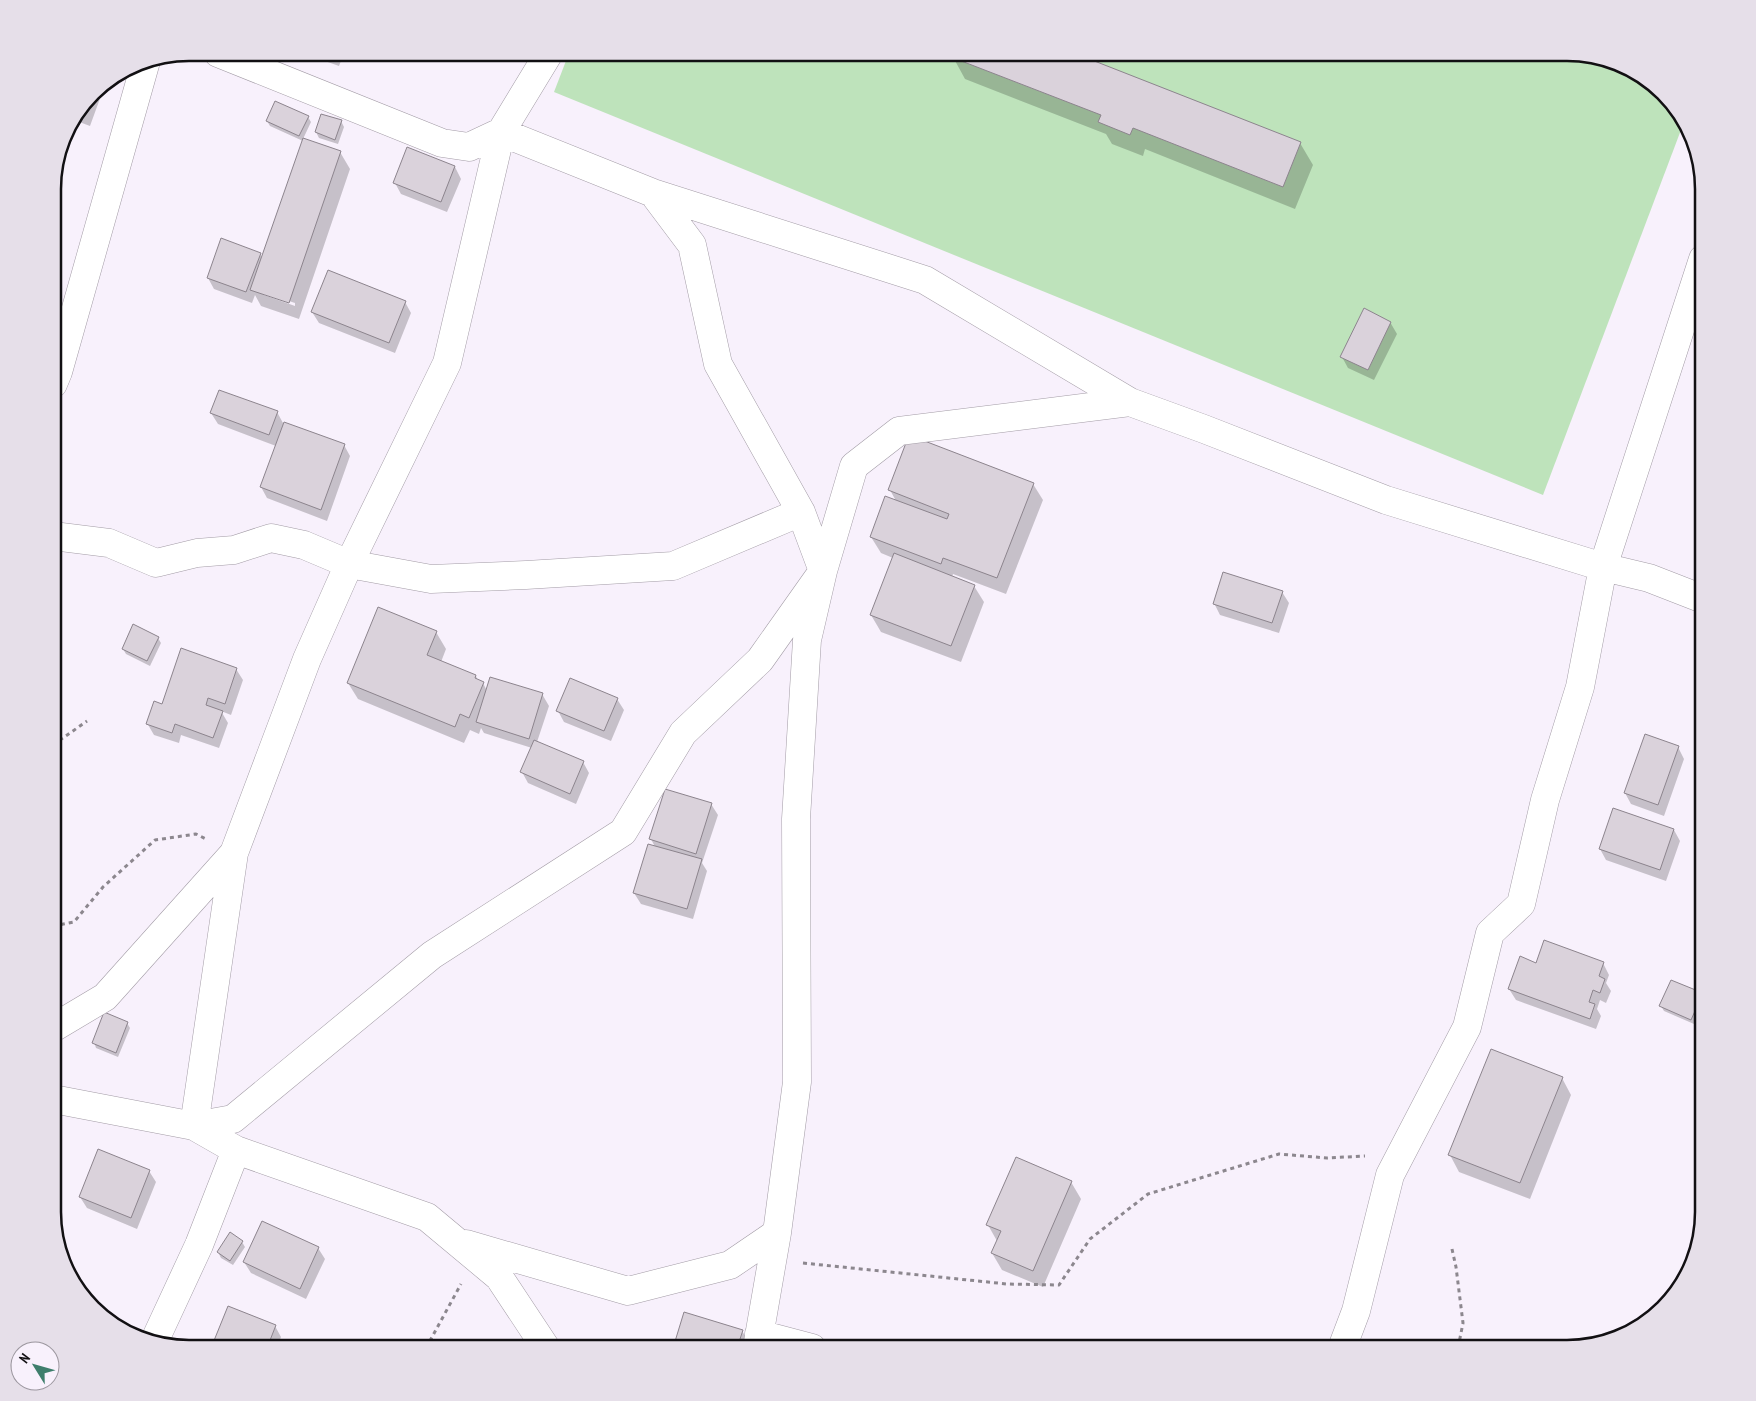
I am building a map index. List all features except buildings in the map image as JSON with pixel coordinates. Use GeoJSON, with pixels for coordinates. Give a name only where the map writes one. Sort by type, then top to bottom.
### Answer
{"type":"FeatureCollection","features":[{"type":"Feature","properties":{"kind":"street"},"geometry":{"type":"LineString","coordinates":[[239,61],[442,143],[469,147],[501,132],[653,193],[925,280],[1130,402],[1214,432],[1386,500],[1604,567],[1649,578],[1695,596]]}},
{"type":"Feature","properties":{"kind":"street"},"geometry":{"type":"LineString","coordinates":[[194,1126],[234,853],[306,660],[349,564],[446,363],[501,132],[544,61]]}},
{"type":"Feature","properties":{"kind":"street"},"geometry":{"type":"LineString","coordinates":[[62,358],[144,70]]}},
{"type":"Feature","properties":{"kind":"street"},"geometry":{"type":"LineString","coordinates":[[653,193],[692,245],[718,364],[801,512],[823,571]]}},
{"type":"Feature","properties":{"kind":"street"},"geometry":{"type":"LineString","coordinates":[[1345,1340],[1356,1311],[1390,1175],[1467,1026],[1490,933],[1521,904],[1545,800],[1580,687],[1604,567],[1695,287]]}},
{"type":"Feature","properties":{"kind":"street"},"geometry":{"type":"LineString","coordinates":[[758,1340],[777,1233],[797,1082],[796,819],[807,640],[823,571],[854,466],[899,432],[1130,402]]}},
{"type":"Feature","properties":{"kind":"street"},"geometry":{"type":"LineString","coordinates":[[62,537],[109,543],[156,564],[197,553],[234,550],[271,538],[304,545],[349,564],[431,578],[526,575],[673,566],[801,512]]}},
{"type":"Feature","properties":{"kind":"street"},"geometry":{"type":"LineString","coordinates":[[194,1126],[233,1119],[432,955],[623,832],[683,733],[760,660],[823,571]]}},
{"type":"Feature","properties":{"kind":"street"},"geometry":{"type":"LineString","coordinates":[[62,1023],[105,997],[234,853]]}},
{"type":"Feature","properties":{"kind":"street"},"geometry":{"type":"LineString","coordinates":[[62,1101],[194,1126],[236,1150],[427,1217],[499,1277],[541,1340]]}},
{"type":"Feature","properties":{"kind":"street"},"geometry":{"type":"LineString","coordinates":[[157,1335],[199,1245],[236,1150]]}},
{"type":"Feature","properties":{"kind":"street"},"geometry":{"type":"LineString","coordinates":[[465,1249],[628,1291],[730,1265],[777,1233]]}},
{"type":"Feature","properties":{"kind":"path"},"geometry":{"type":"LineString","coordinates":[[62,739],[87,721]]}},
{"type":"Feature","properties":{"kind":"path"},"geometry":{"type":"LineString","coordinates":[[62,924],[74,922],[103,886],[155,840],[196,834],[234,853]]}},
{"type":"Feature","properties":{"kind":"path"},"geometry":{"type":"LineString","coordinates":[[772,1260],[1007,1284],[1059,1285],[1090,1239],[1148,1194],[1279,1154],[1327,1158],[1401,1154]]}},
{"type":"Feature","properties":{"kind":"path"},"geometry":{"type":"LineString","coordinates":[[431,1340],[443,1318],[465,1249]]}},
{"type":"Feature","properties":{"kind":"path"},"geometry":{"type":"LineString","coordinates":[[1452,1249],[1462,1323],[1459,1340]]}},
{"type":"Feature","properties":{"kind":"green space"},"geometry":{"type":"Polygon","coordinates":[[[566,61],[1567,61],[1600,66],[1631,78],[1657,99],[1668,111],[1681,131],[1543,495],[554,92],[566,61]]]}}]}
